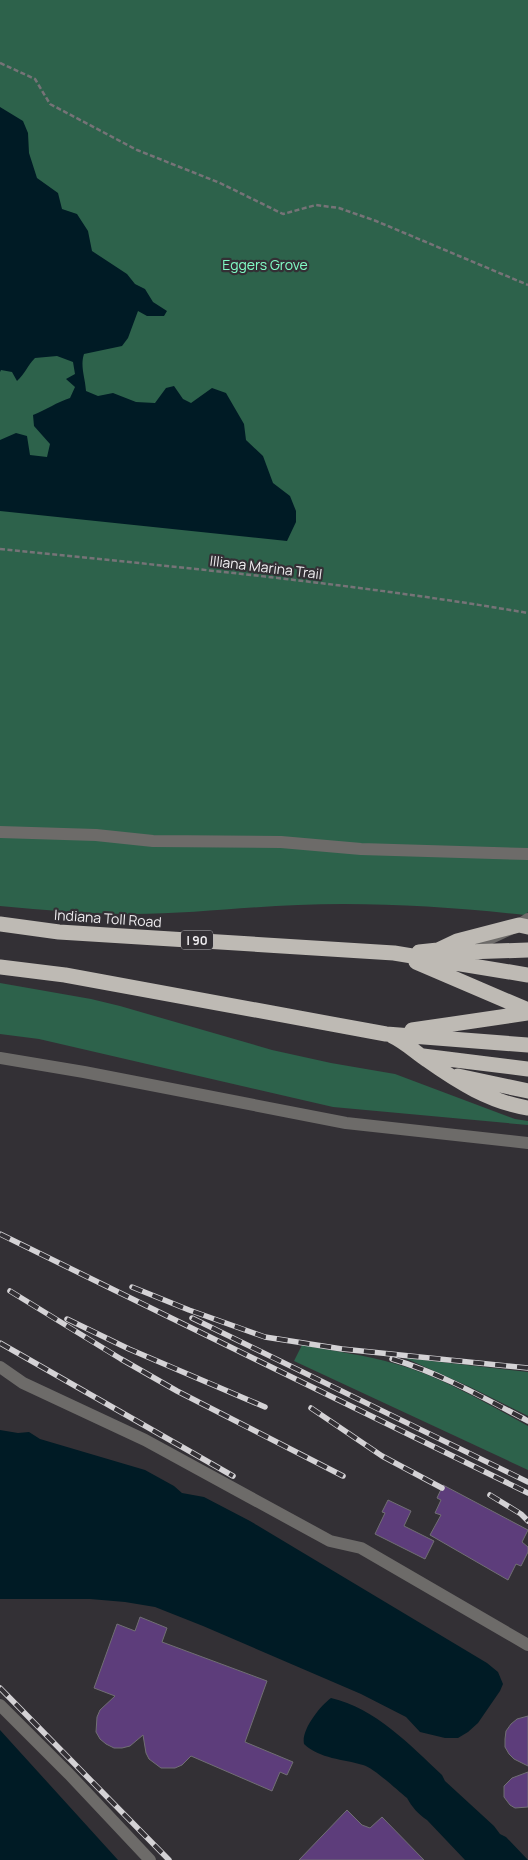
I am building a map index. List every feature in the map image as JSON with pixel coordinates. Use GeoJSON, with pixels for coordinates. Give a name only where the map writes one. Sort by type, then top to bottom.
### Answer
{"type":"FeatureCollection","features":[{"type":"Feature","properties":{"kind":"highway","name":"Indiana Toll Road"},"geometry":{"type":"LineString","coordinates":[[0,924],[59,932],[401,953]]}},
{"type":"Feature","properties":{"kind":"highway"},"geometry":{"type":"LineString","coordinates":[[401,953],[438,950],[457,941],[525,924]]}},
{"type":"Feature","properties":{"kind":"highway"},"geometry":{"type":"LineString","coordinates":[[401,953],[528,950]]}},
{"type":"Feature","properties":{"kind":"highway","name":"I 90"},"geometry":{"type":"LineString","coordinates":[[401,953],[528,975]]}},
{"type":"Feature","properties":{"kind":"highway","name":"I 90"},"geometry":{"type":"LineString","coordinates":[[401,953],[528,1011]]}},
{"type":"Feature","properties":{"kind":"highway","name":"I 90"},"geometry":{"type":"LineString","coordinates":[[0,966],[65,975],[386,1034],[528,1045]]}},
{"type":"Feature","properties":{"kind":"highway","name":"I 90"},"geometry":{"type":"LineString","coordinates":[[386,1034],[528,1011]]}},
{"type":"Feature","properties":{"kind":"highway"},"geometry":{"type":"LineString","coordinates":[[386,1034],[400,1040],[442,1071],[476,1092],[528,1108]]}},
{"type":"Feature","properties":{"kind":"highway"},"geometry":{"type":"LineString","coordinates":[[419,1055],[528,1069]]}},
{"type":"Feature","properties":{"kind":"highway"},"geometry":{"type":"LineString","coordinates":[[442,1071],[456,1076],[528,1091]]}},
{"type":"Feature","properties":{"kind":"street"},"geometry":{"type":"LineString","coordinates":[[0,832],[96,835],[153,842],[281,842],[361,849],[528,854]]}},
{"type":"Feature","properties":{"kind":"street"},"geometry":{"type":"LineString","coordinates":[[442,961],[525,924]]}},
{"type":"Feature","properties":{"kind":"street"},"geometry":{"type":"LineString","coordinates":[[0,1058],[75,1070],[346,1123],[528,1143]]}},
{"type":"Feature","properties":{"kind":"street"},"geometry":{"type":"LineString","coordinates":[[0,1367],[6,1374],[23,1383],[145,1440],[330,1541],[360,1548],[528,1645]]}},
{"type":"Feature","properties":{"kind":"street"},"geometry":{"type":"LineString","coordinates":[[0,1706],[69,1774],[150,1860]]}},
{"type":"Feature","properties":{"kind":"path"},"geometry":{"type":"LineString","coordinates":[[0,63],[36,79],[50,104],[138,150],[220,183],[283,214],[316,205],[339,208],[376,221],[528,285]]}},
{"type":"Feature","properties":{"kind":"path","name":"Illiana Marina Trail"},"geometry":{"type":"LineString","coordinates":[[0,549],[236,574],[450,600],[528,613]]}},
{"type":"Feature","properties":{"kind":"green space","name":"Eggers Grove"},"geometry":{"type":"Polygon","coordinates":[[[0,0],[528,0],[528,912],[525,915],[355,904],[298,905],[132,914],[82,913],[0,906],[0,0]]]}},
{"type":"Feature","properties":{"kind":"green space"},"geometry":{"type":"Polygon","coordinates":[[[0,983],[91,999],[272,1050],[395,1074],[515,1119],[528,1121],[528,1125],[333,1107],[39,1039],[0,1034],[0,983]]]}},
{"type":"Feature","properties":{"kind":"green space"},"geometry":{"type":"Polygon","coordinates":[[[302,1345],[373,1358],[413,1369],[464,1391],[528,1426],[528,1470],[294,1361],[302,1345]]]}},
{"type":"Feature","properties":{"kind":"green space"},"geometry":{"type":"Polygon","coordinates":[[[405,1358],[528,1372],[528,1416],[470,1387],[405,1358]]]}},
{"type":"Feature","properties":{"kind":"water"},"geometry":{"type":"Polygon","coordinates":[[[0,107],[23,121],[28,133],[29,153],[37,178],[58,193],[62,209],[77,214],[88,231],[92,251],[127,274],[135,284],[145,289],[153,302],[167,311],[164,316],[147,316],[138,311],[128,338],[122,346],[84,354],[83,367],[86,391],[98,396],[113,393],[136,402],[155,403],[166,388],[174,386],[183,399],[191,403],[212,388],[226,393],[244,424],[246,440],[263,456],[273,483],[290,496],[296,511],[296,522],[287,541],[0,511],[0,440],[16,433],[27,436],[30,455],[47,457],[50,444],[34,426],[33,415],[70,398],[75,387],[66,379],[75,374],[73,362],[57,356],[35,358],[17,381],[12,372],[1,370],[0,372],[0,107]]]}},
{"type":"Feature","properties":{"kind":"water"},"geometry":{"type":"Polygon","coordinates":[[[0,1430],[18,1433],[29,1432],[40,1439],[145,1470],[174,1486],[182,1493],[204,1497],[250,1521],[487,1663],[498,1672],[503,1684],[500,1691],[478,1723],[468,1732],[458,1738],[445,1738],[420,1732],[406,1717],[361,1694],[155,1607],[90,1599],[0,1599],[0,1430]]]}},
{"type":"Feature","properties":{"kind":"water"},"geometry":{"type":"Polygon","coordinates":[[[331,1698],[362,1710],[391,1729],[442,1775],[445,1781],[528,1860],[465,1860],[416,1810],[407,1798],[373,1770],[363,1765],[324,1756],[310,1749],[304,1744],[305,1732],[317,1712],[331,1698]]]}},
{"type":"Feature","properties":{"kind":"water"},"geometry":{"type":"Polygon","coordinates":[[[0,1730],[118,1860],[0,1860],[0,1730]]]}},
{"type":"Feature","properties":{"kind":"building"},"geometry":{"type":"Polygon","coordinates":[[[443,1485],[528,1530],[522,1542],[528,1547],[528,1552],[521,1566],[516,1564],[508,1580],[430,1535],[441,1515],[435,1513],[441,1500],[437,1498],[443,1485]]]}},
{"type":"Feature","properties":{"kind":"building"},"geometry":{"type":"Polygon","coordinates":[[[388,1500],[411,1511],[404,1526],[434,1541],[425,1559],[375,1534],[385,1513],[382,1512],[388,1500]]]}},
{"type":"Feature","properties":{"kind":"building"},"geometry":{"type":"Polygon","coordinates":[[[140,1617],[167,1628],[162,1642],[267,1681],[245,1742],[293,1762],[287,1775],[280,1772],[272,1791],[191,1756],[182,1765],[175,1768],[161,1768],[149,1759],[143,1735],[130,1746],[122,1748],[114,1748],[100,1739],[96,1732],[97,1717],[100,1710],[115,1696],[94,1688],[117,1624],[135,1631],[140,1617]]]}},
{"type":"Feature","properties":{"kind":"building"},"geometry":{"type":"Polygon","coordinates":[[[528,1716],[528,1766],[514,1759],[509,1754],[505,1747],[505,1739],[506,1731],[511,1724],[517,1719],[528,1716]]]}},
{"type":"Feature","properties":{"kind":"building"},"geometry":{"type":"Polygon","coordinates":[[[528,1772],[528,1807],[515,1808],[504,1797],[504,1786],[512,1778],[528,1772]]]}},
{"type":"Feature","properties":{"kind":"building"},"geometry":{"type":"Polygon","coordinates":[[[347,1810],[362,1825],[370,1828],[382,1817],[424,1860],[299,1860],[347,1810]]]}},
{"type":"Feature","properties":{"kind":"railway"},"geometry":{"type":"LineString","coordinates":[[0,1234],[528,1493]]}},
{"type":"Feature","properties":{"kind":"railway"},"geometry":{"type":"LineString","coordinates":[[132,1287],[265,1337],[342,1349],[528,1368]]}},
{"type":"Feature","properties":{"kind":"railway"},"geometry":{"type":"LineString","coordinates":[[10,1291],[177,1391],[343,1476]]}},
{"type":"Feature","properties":{"kind":"railway"},"geometry":{"type":"LineString","coordinates":[[192,1318],[528,1482]]}},
{"type":"Feature","properties":{"kind":"railway"},"geometry":{"type":"LineString","coordinates":[[67,1319],[129,1349],[265,1407]]}},
{"type":"Feature","properties":{"kind":"railway"},"geometry":{"type":"LineString","coordinates":[[0,1343],[233,1476]]}},
{"type":"Feature","properties":{"kind":"railway"},"geometry":{"type":"LineString","coordinates":[[392,1359],[445,1379],[528,1421]]}},
{"type":"Feature","properties":{"kind":"railway"},"geometry":{"type":"LineString","coordinates":[[311,1408],[382,1456],[442,1488]]}},
{"type":"Feature","properties":{"kind":"railway"},"geometry":{"type":"LineString","coordinates":[[490,1495],[521,1514],[528,1521]]}},
{"type":"Feature","properties":{"kind":"railway"},"geometry":{"type":"LineString","coordinates":[[0,1688],[169,1860]]}}]}
